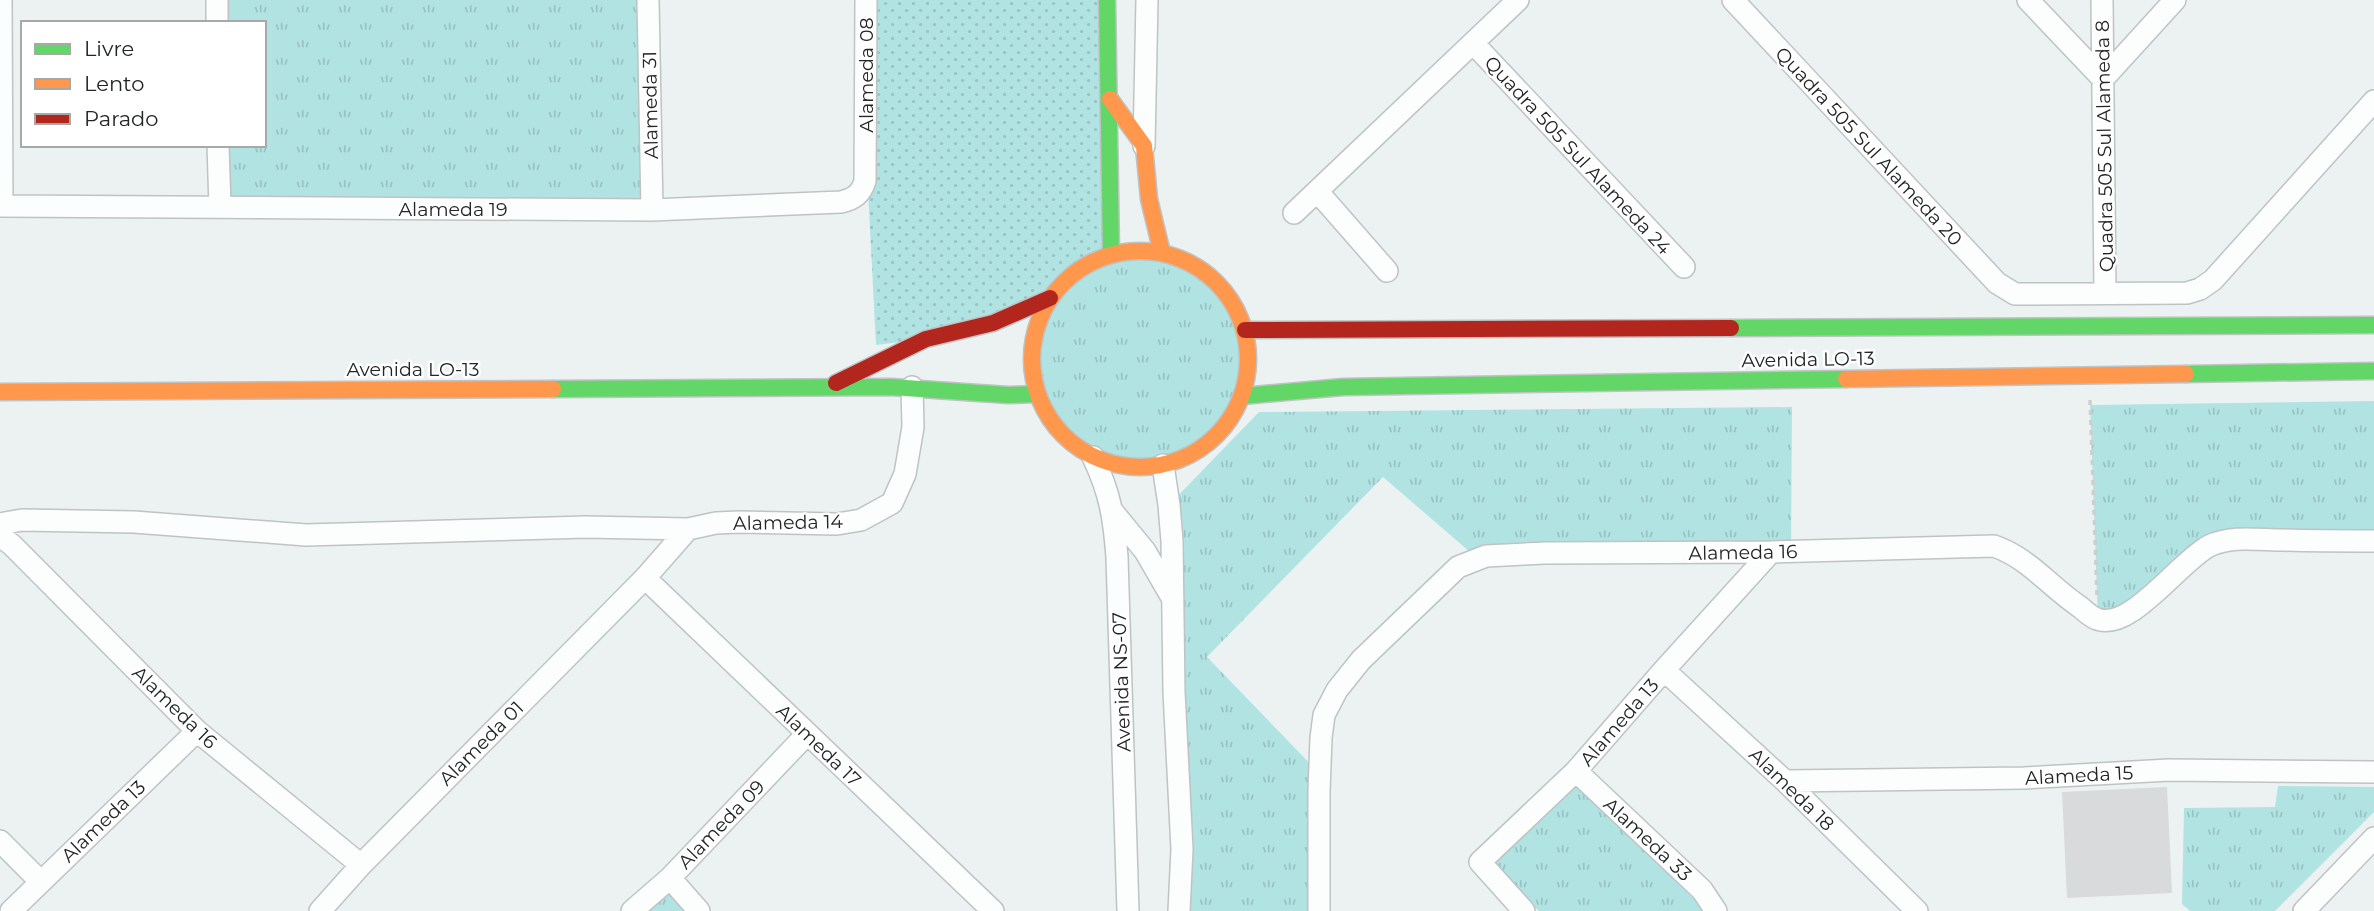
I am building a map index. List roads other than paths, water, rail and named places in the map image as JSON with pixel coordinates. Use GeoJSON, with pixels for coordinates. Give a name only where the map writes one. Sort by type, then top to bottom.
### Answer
{"type":"FeatureCollection","features":[{"type":"Feature","properties":{"kind":"street"},"geometry":{"type":"LineString","coordinates":[[1,0],[1,206]]}},
{"type":"Feature","properties":{"kind":"street"},"geometry":{"type":"LineString","coordinates":[[217,0],[217,21]]}},
{"type":"Feature","properties":{"kind":"street","name":"Alameda 31"},"geometry":{"type":"LineString","coordinates":[[648,0],[652,210]]}},
{"type":"Feature","properties":{"kind":"street","name":"Alameda 08"},"geometry":{"type":"LineString","coordinates":[[866,0],[866,151]]}},
{"type":"Feature","properties":{"kind":"street"},"geometry":{"type":"LineString","coordinates":[[1107,0],[1111,254]]}},
{"type":"Feature","properties":{"kind":"street"},"geometry":{"type":"LineString","coordinates":[[1147,0],[1144,146],[1149,199],[1162,253]]}},
{"type":"Feature","properties":{"kind":"street"},"geometry":{"type":"LineString","coordinates":[[1294,213],[1518,0]]}},
{"type":"Feature","properties":{"kind":"street","name":"Quadra 505 Sul Alameda 20"},"geometry":{"type":"LineString","coordinates":[[1733,0],[2006,290],[2015,294],[2105,293]]}},
{"type":"Feature","properties":{"kind":"street"},"geometry":{"type":"LineString","coordinates":[[2028,0],[2103,79],[2175,0]]}},
{"type":"Feature","properties":{"kind":"street","name":"Quadra 505 Sul Alameda 8"},"geometry":{"type":"LineString","coordinates":[[2102,0],[2105,293]]}},
{"type":"Feature","properties":{"kind":"street","name":"Quadra 505 Sul Alameda 24"},"geometry":{"type":"LineString","coordinates":[[1473,43],[1684,267]]}},
{"type":"Feature","properties":{"kind":"street"},"geometry":{"type":"LineString","coordinates":[[1110,99],[1144,146]]}},
{"type":"Feature","properties":{"kind":"street"},"geometry":{"type":"LineString","coordinates":[[2105,293],[2187,293],[2200,289],[2213,280],[2374,101]]}},
{"type":"Feature","properties":{"kind":"street"},"geometry":{"type":"LineString","coordinates":[[218,147],[220,207]]}},
{"type":"Feature","properties":{"kind":"street","name":"Alameda 19"},"geometry":{"type":"LineString","coordinates":[[1,206],[652,210],[813,204],[852,199],[862,191],[866,151]]}},
{"type":"Feature","properties":{"kind":"street"},"geometry":{"type":"LineString","coordinates":[[1317,191],[1387,271]]}},
{"type":"Feature","properties":{"kind":"street"},"geometry":{"type":"LineString","coordinates":[[1136,251],[1162,253],[1190,263],[1214,280],[1233,303],[1245,330],[1248,363],[1242,396],[1224,427],[1197,451],[1163,465],[1139,467],[1116,464],[1093,457],[1072,444],[1055,426],[1037,394],[1031,362],[1033,340],[1039,318],[1050,298],[1067,279],[1087,264],[1111,254],[1136,251]]}},
{"type":"Feature","properties":{"kind":"street","name":"Avenida LO-13"},"geometry":{"type":"LineString","coordinates":[[827,387],[926,340],[993,323],[1050,298]]}},
{"type":"Feature","properties":{"kind":"street","name":"Avenida LO-13"},"geometry":{"type":"LineString","coordinates":[[1245,330],[2374,325]]}},
{"type":"Feature","properties":{"kind":"street","name":"Avenida LO-13"},"geometry":{"type":"LineString","coordinates":[[1242,396],[1343,387],[2374,371]]}},
{"type":"Feature","properties":{"kind":"street","name":"Avenida LO-13"},"geometry":{"type":"LineString","coordinates":[[0,393],[912,387],[1008,395],[1037,394]]}},
{"type":"Feature","properties":{"kind":"street","name":"Alameda 14"},"geometry":{"type":"LineString","coordinates":[[0,524],[22,520],[134,523],[306,535],[586,527],[688,529],[716,523],[739,522],[836,524],[861,520],[892,503],[905,474],[911,439],[912,387]]}},
{"type":"Feature","properties":{"kind":"street","name":"Avenida NS-07"},"geometry":{"type":"LineString","coordinates":[[1093,457],[1105,482],[1113,512],[1118,570],[1128,911]]}},
{"type":"Feature","properties":{"kind":"street"},"geometry":{"type":"LineString","coordinates":[[1163,465],[1170,517],[1174,692],[1182,849],[1179,911]]}},
{"type":"Feature","properties":{"kind":"street"},"geometry":{"type":"LineString","coordinates":[[1113,512],[1144,551],[1172,599]]}},
{"type":"Feature","properties":{"kind":"street","name":"Alameda 01"},"geometry":{"type":"LineString","coordinates":[[320,911],[361,865],[645,578],[688,529]]}},
{"type":"Feature","properties":{"kind":"street","name":"Alameda 16"},"geometry":{"type":"LineString","coordinates":[[0,536],[197,732],[361,865]]}},
{"type":"Feature","properties":{"kind":"street","name":"Alameda 16"},"geometry":{"type":"LineString","coordinates":[[1319,911],[1320,759],[1324,715],[1337,690],[1361,660],[1450,574],[1469,561],[1486,556],[1545,553],[1771,552],[1994,546],[2012,552],[2073,603],[2098,620],[2114,621],[2130,614],[2199,553],[2224,541],[2374,541]]}},
{"type":"Feature","properties":{"kind":"street","name":"Alameda 13"},"geometry":{"type":"LineString","coordinates":[[1524,911],[1480,862],[1576,771],[1771,552]]}},
{"type":"Feature","properties":{"kind":"street","name":"Alameda 17"},"geometry":{"type":"LineString","coordinates":[[645,578],[993,911]]}},
{"type":"Feature","properties":{"kind":"street","name":"Alameda 18"},"geometry":{"type":"LineString","coordinates":[[1664,670],[1784,781],[1917,911]]}},
{"type":"Feature","properties":{"kind":"street","name":"Alameda 13"},"geometry":{"type":"LineString","coordinates":[[11,911],[197,732]]}},
{"type":"Feature","properties":{"kind":"street","name":"Alameda 09"},"geometry":{"type":"LineString","coordinates":[[632,911],[670,878],[807,734]]}},
{"type":"Feature","properties":{"kind":"street","name":"Alameda 15"},"geometry":{"type":"LineString","coordinates":[[1784,781],[2024,778],[2169,770],[2374,772]]}},
{"type":"Feature","properties":{"kind":"street","name":"Alameda 33"},"geometry":{"type":"LineString","coordinates":[[1576,771],[1702,890],[1716,911]]}},
{"type":"Feature","properties":{"kind":"street"},"geometry":{"type":"LineString","coordinates":[[2304,911],[2374,838]]}},
{"type":"Feature","properties":{"kind":"street"},"geometry":{"type":"LineString","coordinates":[[0,841],[40,881]]}},
{"type":"Feature","properties":{"kind":"street"},"geometry":{"type":"LineString","coordinates":[[670,878],[699,911]]}}]}
